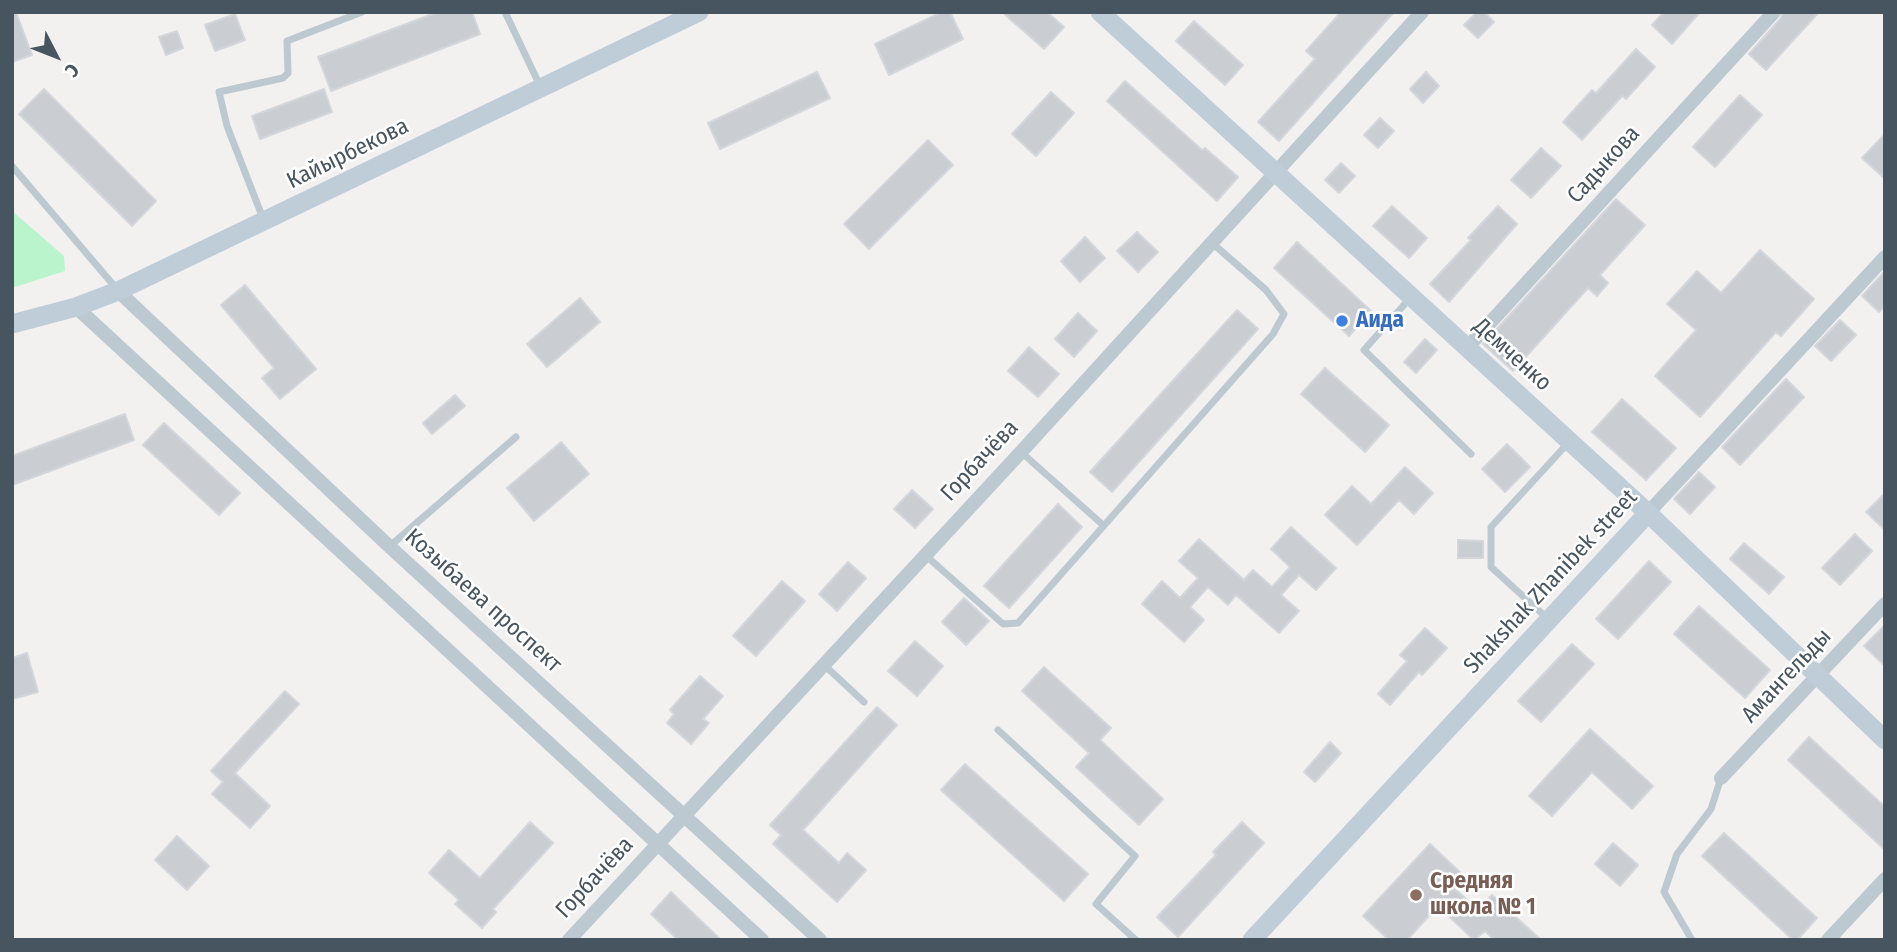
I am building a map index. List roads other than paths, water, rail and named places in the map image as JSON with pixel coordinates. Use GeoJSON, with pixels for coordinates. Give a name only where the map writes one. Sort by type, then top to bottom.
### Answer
{"type":"FeatureCollection","features":[{"type":"Feature","properties":{"kind":"street","name":"Кайырбекова"},"geometry":{"type":"LineString","coordinates":[[12,324],[76,307],[118,291],[699,12]]}},
{"type":"Feature","properties":{"kind":"street","name":"Демченко"},"geometry":{"type":"LineString","coordinates":[[1100,12],[1648,513],[1885,740]]}},
{"type":"Feature","properties":{"kind":"street","name":"Горбачёва"},"geometry":{"type":"LineString","coordinates":[[569,940],[1021,452],[1422,12]]}},
{"type":"Feature","properties":{"kind":"street","name":"Садыкова"},"geometry":{"type":"LineString","coordinates":[[1467,348],[1774,12]]}},
{"type":"Feature","properties":{"kind":"street","name":"Shakshak Zhanibek street"},"geometry":{"type":"LineString","coordinates":[[1252,940],[1885,257]]}},
{"type":"Feature","properties":{"kind":"street","name":"Козыбаева проспект"},"geometry":{"type":"LineString","coordinates":[[118,291],[390,547],[820,940]]}},
{"type":"Feature","properties":{"kind":"street"},"geometry":{"type":"LineString","coordinates":[[76,307],[762,940]]}},
{"type":"Feature","properties":{"kind":"street","name":"Амангельды"},"geometry":{"type":"LineString","coordinates":[[1721,778],[1885,604]]}},
{"type":"Feature","properties":{"kind":"street"},"geometry":{"type":"LineString","coordinates":[[1828,940],[1885,879]]}},
{"type":"Feature","properties":{"kind":"lane"},"geometry":{"type":"LineString","coordinates":[[264,221],[227,126],[219,92],[283,78],[288,73],[287,41],[362,12]]}},
{"type":"Feature","properties":{"kind":"lane"},"geometry":{"type":"LineString","coordinates":[[505,12],[541,88]]}},
{"type":"Feature","properties":{"kind":"lane"},"geometry":{"type":"LineString","coordinates":[[12,166],[118,291]]}},
{"type":"Feature","properties":{"kind":"lane"},"geometry":{"type":"LineString","coordinates":[[924,554],[1003,624],[1018,623],[1273,334],[1284,314],[1266,290],[1211,242]]}},
{"type":"Feature","properties":{"kind":"lane"},"geometry":{"type":"LineString","coordinates":[[1412,297],[1364,349],[1471,454]]}},
{"type":"Feature","properties":{"kind":"lane"},"geometry":{"type":"LineString","coordinates":[[390,547],[516,437]]}},
{"type":"Feature","properties":{"kind":"lane"},"geometry":{"type":"LineString","coordinates":[[1549,620],[1491,567],[1491,527],[1569,441]]}},
{"type":"Feature","properties":{"kind":"lane"},"geometry":{"type":"LineString","coordinates":[[1021,452],[1103,525]]}},
{"type":"Feature","properties":{"kind":"lane"},"geometry":{"type":"LineString","coordinates":[[822,664],[864,702]]}},
{"type":"Feature","properties":{"kind":"lane"},"geometry":{"type":"LineString","coordinates":[[998,730],[1135,856],[1096,904],[1136,940]]}},
{"type":"Feature","properties":{"kind":"lane"},"geometry":{"type":"LineString","coordinates":[[1692,940],[1664,892],[1677,854],[1711,808],[1721,778]]}},
{"type":"Feature","properties":{"kind":"place","name":"Аида"},"geometry":{"type":"Point","coordinates":[1342,321]}},
{"type":"Feature","properties":{"kind":"place","name":"Средняя школа № 1"},"geometry":{"type":"Point","coordinates":[1416,895]}}]}
